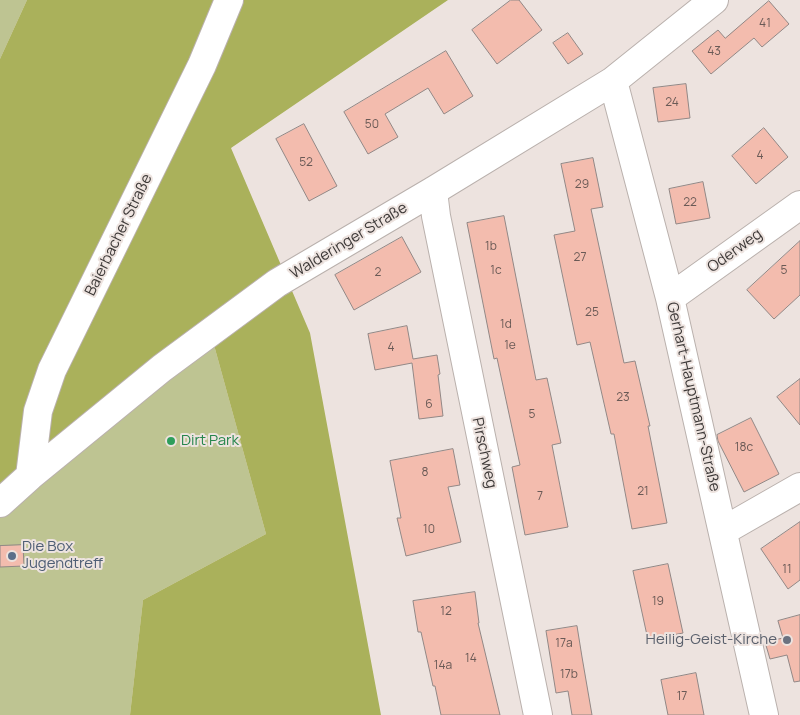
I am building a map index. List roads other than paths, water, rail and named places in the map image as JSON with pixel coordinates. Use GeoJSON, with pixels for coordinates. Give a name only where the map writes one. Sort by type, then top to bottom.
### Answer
{"type":"FeatureCollection","features":[{"type":"Feature","properties":{"kind":"street","name":"Baierbacher Straße"},"geometry":{"type":"LineString","coordinates":[[30,476],[38,411],[52,370],[202,65],[229,0]]}},
{"type":"Feature","properties":{"kind":"street","name":"Walderinger Straße"},"geometry":{"type":"LineString","coordinates":[[0,503],[30,476],[162,368],[277,283],[433,191],[613,81],[714,0]]}},
{"type":"Feature","properties":{"kind":"street","name":"Gerhart-Hauptmann-Straße"},"geometry":{"type":"LineString","coordinates":[[613,81],[670,298],[764,715]]}},
{"type":"Feature","properties":{"kind":"street","name":"Pirschweg"},"geometry":{"type":"LineString","coordinates":[[433,191],[436,216],[538,715]]}},
{"type":"Feature","properties":{"kind":"street","name":"Oderweg"},"geometry":{"type":"LineString","coordinates":[[670,298],[800,205]]}},
{"type":"Feature","properties":{"kind":"street"},"geometry":{"type":"LineString","coordinates":[[723,531],[800,487]]}},
{"type":"Feature","properties":{"kind":"place","name":"Dirt Park"},"geometry":{"type":"Point","coordinates":[171,441]}},
{"type":"Feature","properties":{"kind":"place","name":"Die Box Jugendtreff"},"geometry":{"type":"Point","coordinates":[12,556]}},
{"type":"Feature","properties":{"kind":"place","name":"Heilig-Geist-Kirche"},"geometry":{"type":"Point","coordinates":[787,640]}}]}
